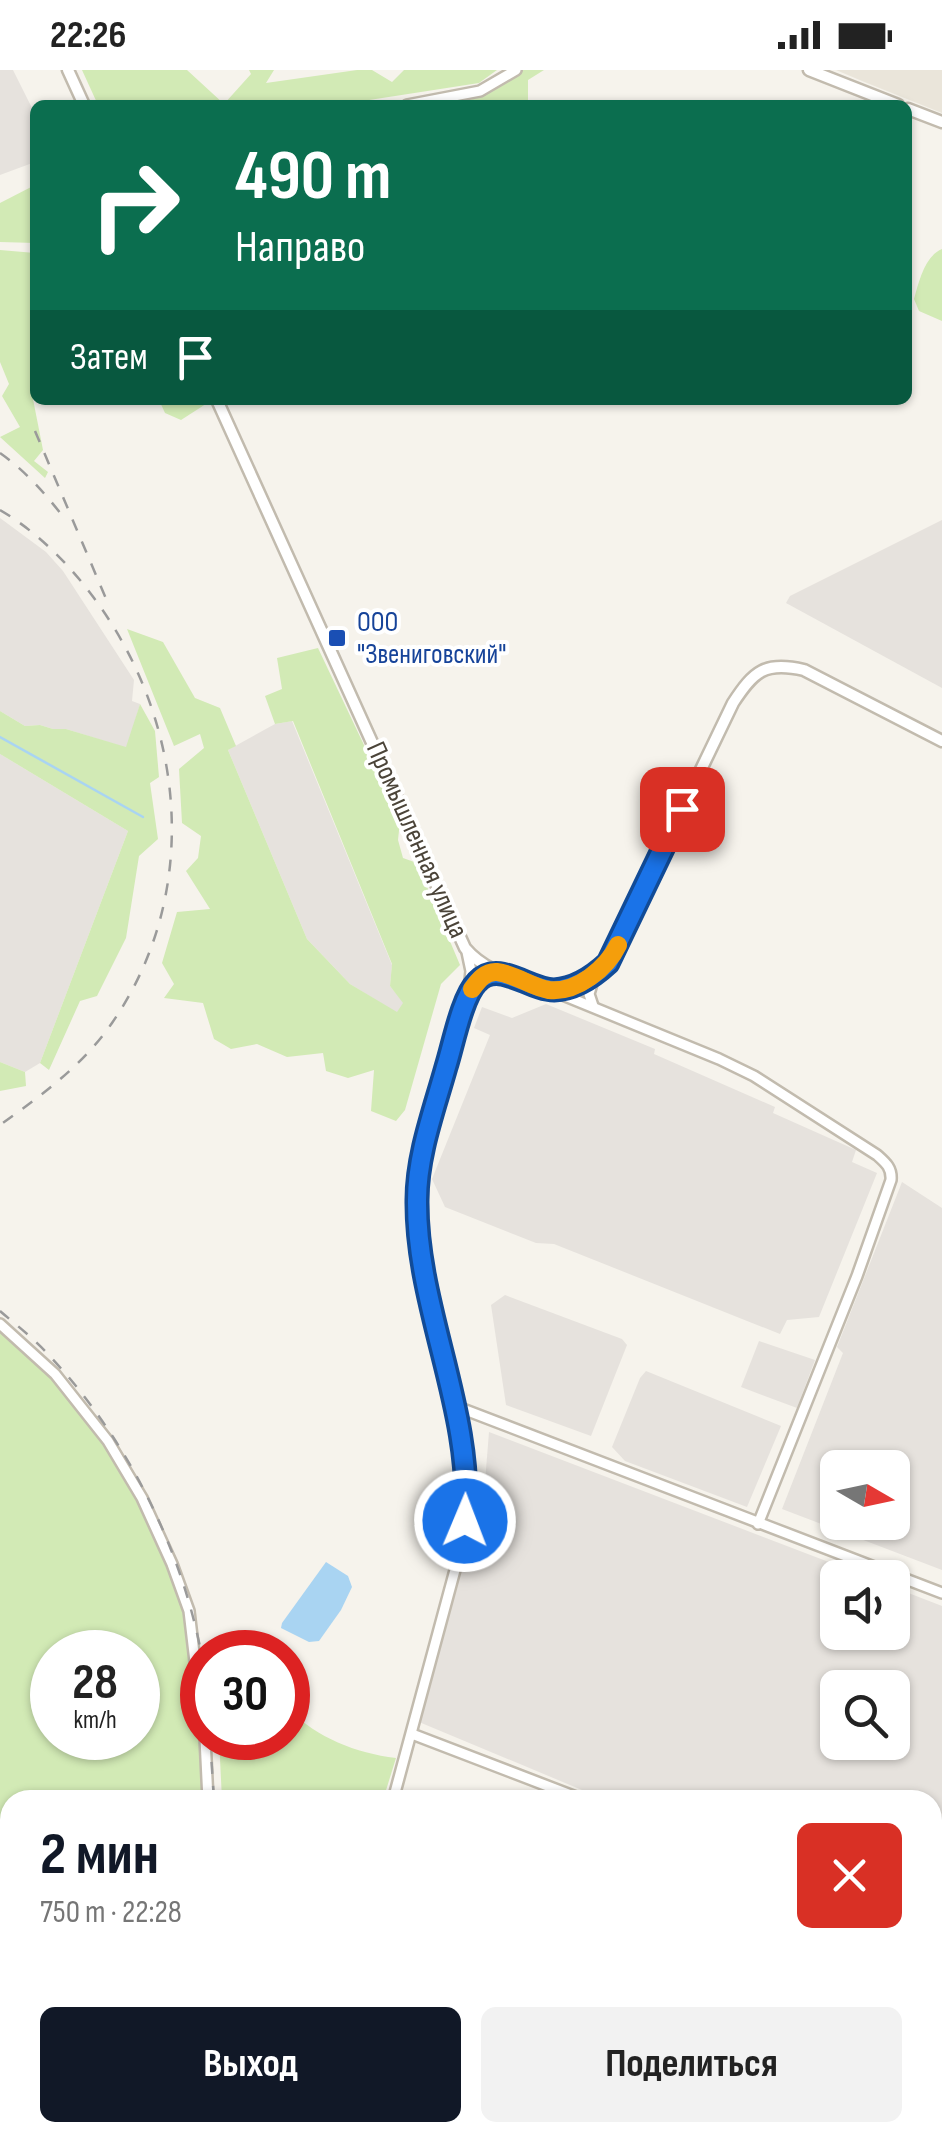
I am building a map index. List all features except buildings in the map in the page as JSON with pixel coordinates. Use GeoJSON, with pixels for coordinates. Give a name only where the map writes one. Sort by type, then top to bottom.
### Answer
{"type":"FeatureCollection","features":[{"type":"Feature","properties":{"kind":"street"},"geometry":{"type":"LineString","coordinates":[[68,70],[82,100]]}},
{"type":"Feature","properties":{"kind":"street"},"geometry":{"type":"LineString","coordinates":[[433,100],[480,91],[516,70]]}},
{"type":"Feature","properties":{"kind":"street"},"geometry":{"type":"LineString","coordinates":[[809,70],[885,100]]}},
{"type":"Feature","properties":{"kind":"street"},"geometry":{"type":"LineString","coordinates":[[912,111],[942,122]]}},
{"type":"Feature","properties":{"kind":"street","name":"Промышленная улица"},"geometry":{"type":"LineString","coordinates":[[218,405],[466,948],[497,972],[551,990]]}},
{"type":"Feature","properties":{"kind":"street"},"geometry":{"type":"LineString","coordinates":[[551,990],[572,986],[595,974],[613,956],[733,703],[758,671],[771,666],[804,670],[942,740]]}},
{"type":"Feature","properties":{"kind":"street"},"geometry":{"type":"LineString","coordinates":[[396,1790],[465,1521],[464,1447],[424,1276],[417,1186],[468,994],[471,971],[466,948]]}},
{"type":"Feature","properties":{"kind":"street"},"geometry":{"type":"LineString","coordinates":[[468,994],[484,976],[497,972]]}},
{"type":"Feature","properties":{"kind":"street"},"geometry":{"type":"LineString","coordinates":[[594,1006],[589,994],[595,974]]}},
{"type":"Feature","properties":{"kind":"street"},"geometry":{"type":"LineString","coordinates":[[551,990],[754,1076],[877,1155],[892,1172],[857,1276],[758,1524]]}},
{"type":"Feature","properties":{"kind":"street"},"geometry":{"type":"LineString","coordinates":[[0,1324],[55,1374],[108,1442],[142,1498],[172,1564],[189,1611],[191,1630]]}},
{"type":"Feature","properties":{"kind":"street"},"geometry":{"type":"LineString","coordinates":[[455,1406],[942,1593]]}},
{"type":"Feature","properties":{"kind":"street"},"geometry":{"type":"LineString","coordinates":[[412,1734],[558,1790]]}},
{"type":"Feature","properties":{"kind":"street"},"geometry":{"type":"LineString","coordinates":[[205,1760],[207,1790]]}},
{"type":"Feature","properties":{"kind":"shaded area"},"geometry":{"type":"Polygon","coordinates":[[[0,70],[13,70],[30,104],[30,164],[0,175],[0,70]]]}},
{"type":"Feature","properties":{"kind":"shaded area"},"geometry":{"type":"Polygon","coordinates":[[[836,70],[942,70],[942,113],[912,100],[836,70]]]}},
{"type":"Feature","properties":{"kind":"shaded area"},"geometry":{"type":"Polygon","coordinates":[[[0,518],[46,552],[63,571],[134,680],[132,701],[140,704],[127,748],[66,729],[25,726],[0,711],[0,518]]]}},
{"type":"Feature","properties":{"kind":"shaded area"},"geometry":{"type":"Polygon","coordinates":[[[942,520],[942,688],[786,603],[790,596],[942,520]]]}},
{"type":"Feature","properties":{"kind":"shaded area"},"geometry":{"type":"Polygon","coordinates":[[[292,721],[392,965],[390,986],[404,1003],[397,1013],[350,984],[307,939],[228,750],[275,724],[292,721]]]}},
{"type":"Feature","properties":{"kind":"shaded area"},"geometry":{"type":"Polygon","coordinates":[[[0,754],[128,831],[40,1063],[25,1072],[0,1062],[0,754]]]}},
{"type":"Feature","properties":{"kind":"shaded area"},"geometry":{"type":"Polygon","coordinates":[[[546,1004],[655,1049],[654,1054],[775,1107],[773,1113],[856,1150],[852,1162],[877,1173],[819,1317],[787,1320],[780,1334],[554,1244],[536,1243],[445,1207],[432,1179],[490,1035],[474,1028],[482,1007],[512,1018],[546,1004]]]}},
{"type":"Feature","properties":{"kind":"shaded area"},"geometry":{"type":"Polygon","coordinates":[[[902,1182],[942,1208],[942,1570],[863,1540],[910,1540],[910,1450],[820,1450],[820,1523],[782,1509],[843,1353],[837,1347],[902,1182]]]}},
{"type":"Feature","properties":{"kind":"shaded area"},"geometry":{"type":"Polygon","coordinates":[[[505,1295],[622,1339],[627,1345],[591,1436],[506,1405],[491,1305],[505,1295]]]}},
{"type":"Feature","properties":{"kind":"shaded area"},"geometry":{"type":"Polygon","coordinates":[[[759,1341],[815,1360],[797,1408],[741,1387],[759,1341]]]}},
{"type":"Feature","properties":{"kind":"shaded area"},"geometry":{"type":"Polygon","coordinates":[[[646,1371],[781,1426],[747,1507],[625,1461],[612,1447],[646,1371]]]}},
{"type":"Feature","properties":{"kind":"shaded area"},"geometry":{"type":"Polygon","coordinates":[[[489,1432],[824,1560],[820,1560],[820,1650],[910,1650],[910,1594],[942,1606],[942,1790],[582,1790],[419,1722],[462,1565],[469,1556],[485,1482],[489,1432]]]}},
{"type":"Feature","properties":{"kind":"green space"},"geometry":{"type":"Polygon","coordinates":[[[82,70],[187,70],[220,100],[96,100],[82,70]]]}},
{"type":"Feature","properties":{"kind":"green space"},"geometry":{"type":"Polygon","coordinates":[[[249,70],[274,70],[266,83],[357,70],[372,70],[392,82],[404,70],[497,70],[479,83],[369,100],[228,100],[251,74],[249,70]]]}},
{"type":"Feature","properties":{"kind":"green space"},"geometry":{"type":"Polygon","coordinates":[[[519,70],[544,70],[528,80],[528,100],[468,100],[481,97],[519,70]]]}},
{"type":"Feature","properties":{"kind":"green space"},"geometry":{"type":"Polygon","coordinates":[[[30,188],[30,243],[0,242],[0,203],[30,188]]]}},
{"type":"Feature","properties":{"kind":"green space"},"geometry":{"type":"Polygon","coordinates":[[[942,249],[942,321],[919,311],[914,299],[927,263],[942,249]]]}},
{"type":"Feature","properties":{"kind":"green space"},"geometry":{"type":"Polygon","coordinates":[[[0,250],[30,253],[30,405],[34,405],[43,450],[34,461],[48,472],[45,478],[0,437],[20,427],[2,396],[9,384],[0,362],[0,250]]]}},
{"type":"Feature","properties":{"kind":"green space"},"geometry":{"type":"Polygon","coordinates":[[[161,405],[204,405],[181,420],[165,413],[161,405]]]}},
{"type":"Feature","properties":{"kind":"green space"},"geometry":{"type":"Polygon","coordinates":[[[127,629],[163,642],[195,698],[220,708],[236,746],[228,750],[307,939],[350,984],[397,1012],[403,1003],[390,986],[392,964],[293,721],[275,724],[265,696],[282,689],[277,658],[318,648],[400,821],[398,840],[403,858],[417,863],[460,965],[441,984],[405,1110],[396,1121],[371,1111],[374,1070],[348,1078],[326,1071],[323,1053],[287,1057],[257,1044],[231,1049],[214,1039],[203,1003],[164,998],[174,984],[162,963],[177,912],[210,909],[186,871],[198,858],[201,836],[182,823],[179,769],[204,748],[200,734],[174,746],[127,629]]]}},
{"type":"Feature","properties":{"kind":"green space"},"geometry":{"type":"Polygon","coordinates":[[[140,704],[155,731],[159,777],[150,783],[158,839],[139,856],[126,938],[97,996],[80,1001],[49,1070],[40,1063],[128,831],[0,754],[0,711],[25,726],[66,729],[126,747],[140,704]]]}},
{"type":"Feature","properties":{"kind":"green space"},"geometry":{"type":"Polygon","coordinates":[[[0,1062],[25,1072],[26,1086],[0,1091],[0,1062]]]}},
{"type":"Feature","properties":{"kind":"green space"},"geometry":{"type":"Polygon","coordinates":[[[0,1324],[55,1374],[108,1441],[142,1498],[189,1611],[191,1630],[180,1630],[180,1760],[205,1760],[207,1790],[0,1790],[0,1324]]]}},
{"type":"Feature","properties":{"kind":"green space"},"geometry":{"type":"Polygon","coordinates":[[[310,1726],[338,1742],[396,1758],[386,1790],[222,1790],[220,1760],[310,1760],[310,1726]]]}},
{"type":"Feature","properties":{"kind":"water"},"geometry":{"type":"Polygon","coordinates":[[[326,1562],[348,1576],[352,1587],[319,1641],[310,1642],[310,1630],[285,1630],[282,1623],[326,1562]]]}},
{"type":"Feature","properties":{"kind":"waterway"},"geometry":{"type":"LineString","coordinates":[[0,737],[143,817]]}},
{"type":"Feature","properties":{"kind":"railway"},"geometry":{"type":"LineString","coordinates":[[35,431],[107,601]]}},
{"type":"Feature","properties":{"kind":"railway"},"geometry":{"type":"LineString","coordinates":[[0,453],[33,481],[61,514]]}},
{"type":"Feature","properties":{"kind":"railway"},"geometry":{"type":"LineString","coordinates":[[0,510],[63,561],[94,598],[125,647],[148,698],[164,753],[171,808],[170,864],[160,919],[141,972],[112,1023],[88,1053],[0,1125]]}},
{"type":"Feature","properties":{"kind":"railway"},"geometry":{"type":"LineString","coordinates":[[0,1311],[41,1346],[75,1384],[125,1455],[164,1533],[196,1630]]}},
{"type":"Feature","properties":{"kind":"railway"},"geometry":{"type":"LineString","coordinates":[[211,1760],[213,1790]]}},
{"type":"Feature","properties":{"kind":"slow traffic"},"geometry":{"type":"LineString","coordinates":[[472,989],[478,980],[494,972],[551,990],[572,986],[602,969],[618,945]]}},
{"type":"Feature","properties":{"kind":"place","name":"ООО \"Звениговский\""},"geometry":{"type":"Point","coordinates":[337,638]}},
{"type":"Feature","properties":{"kind":"route"},"geometry":{"type":"LineString","coordinates":[[465,1521],[464,1447],[424,1276],[416,1202],[422,1154],[468,994],[478,980],[490,973],[551,990],[572,986],[608,963],[682,809]]}}]}
